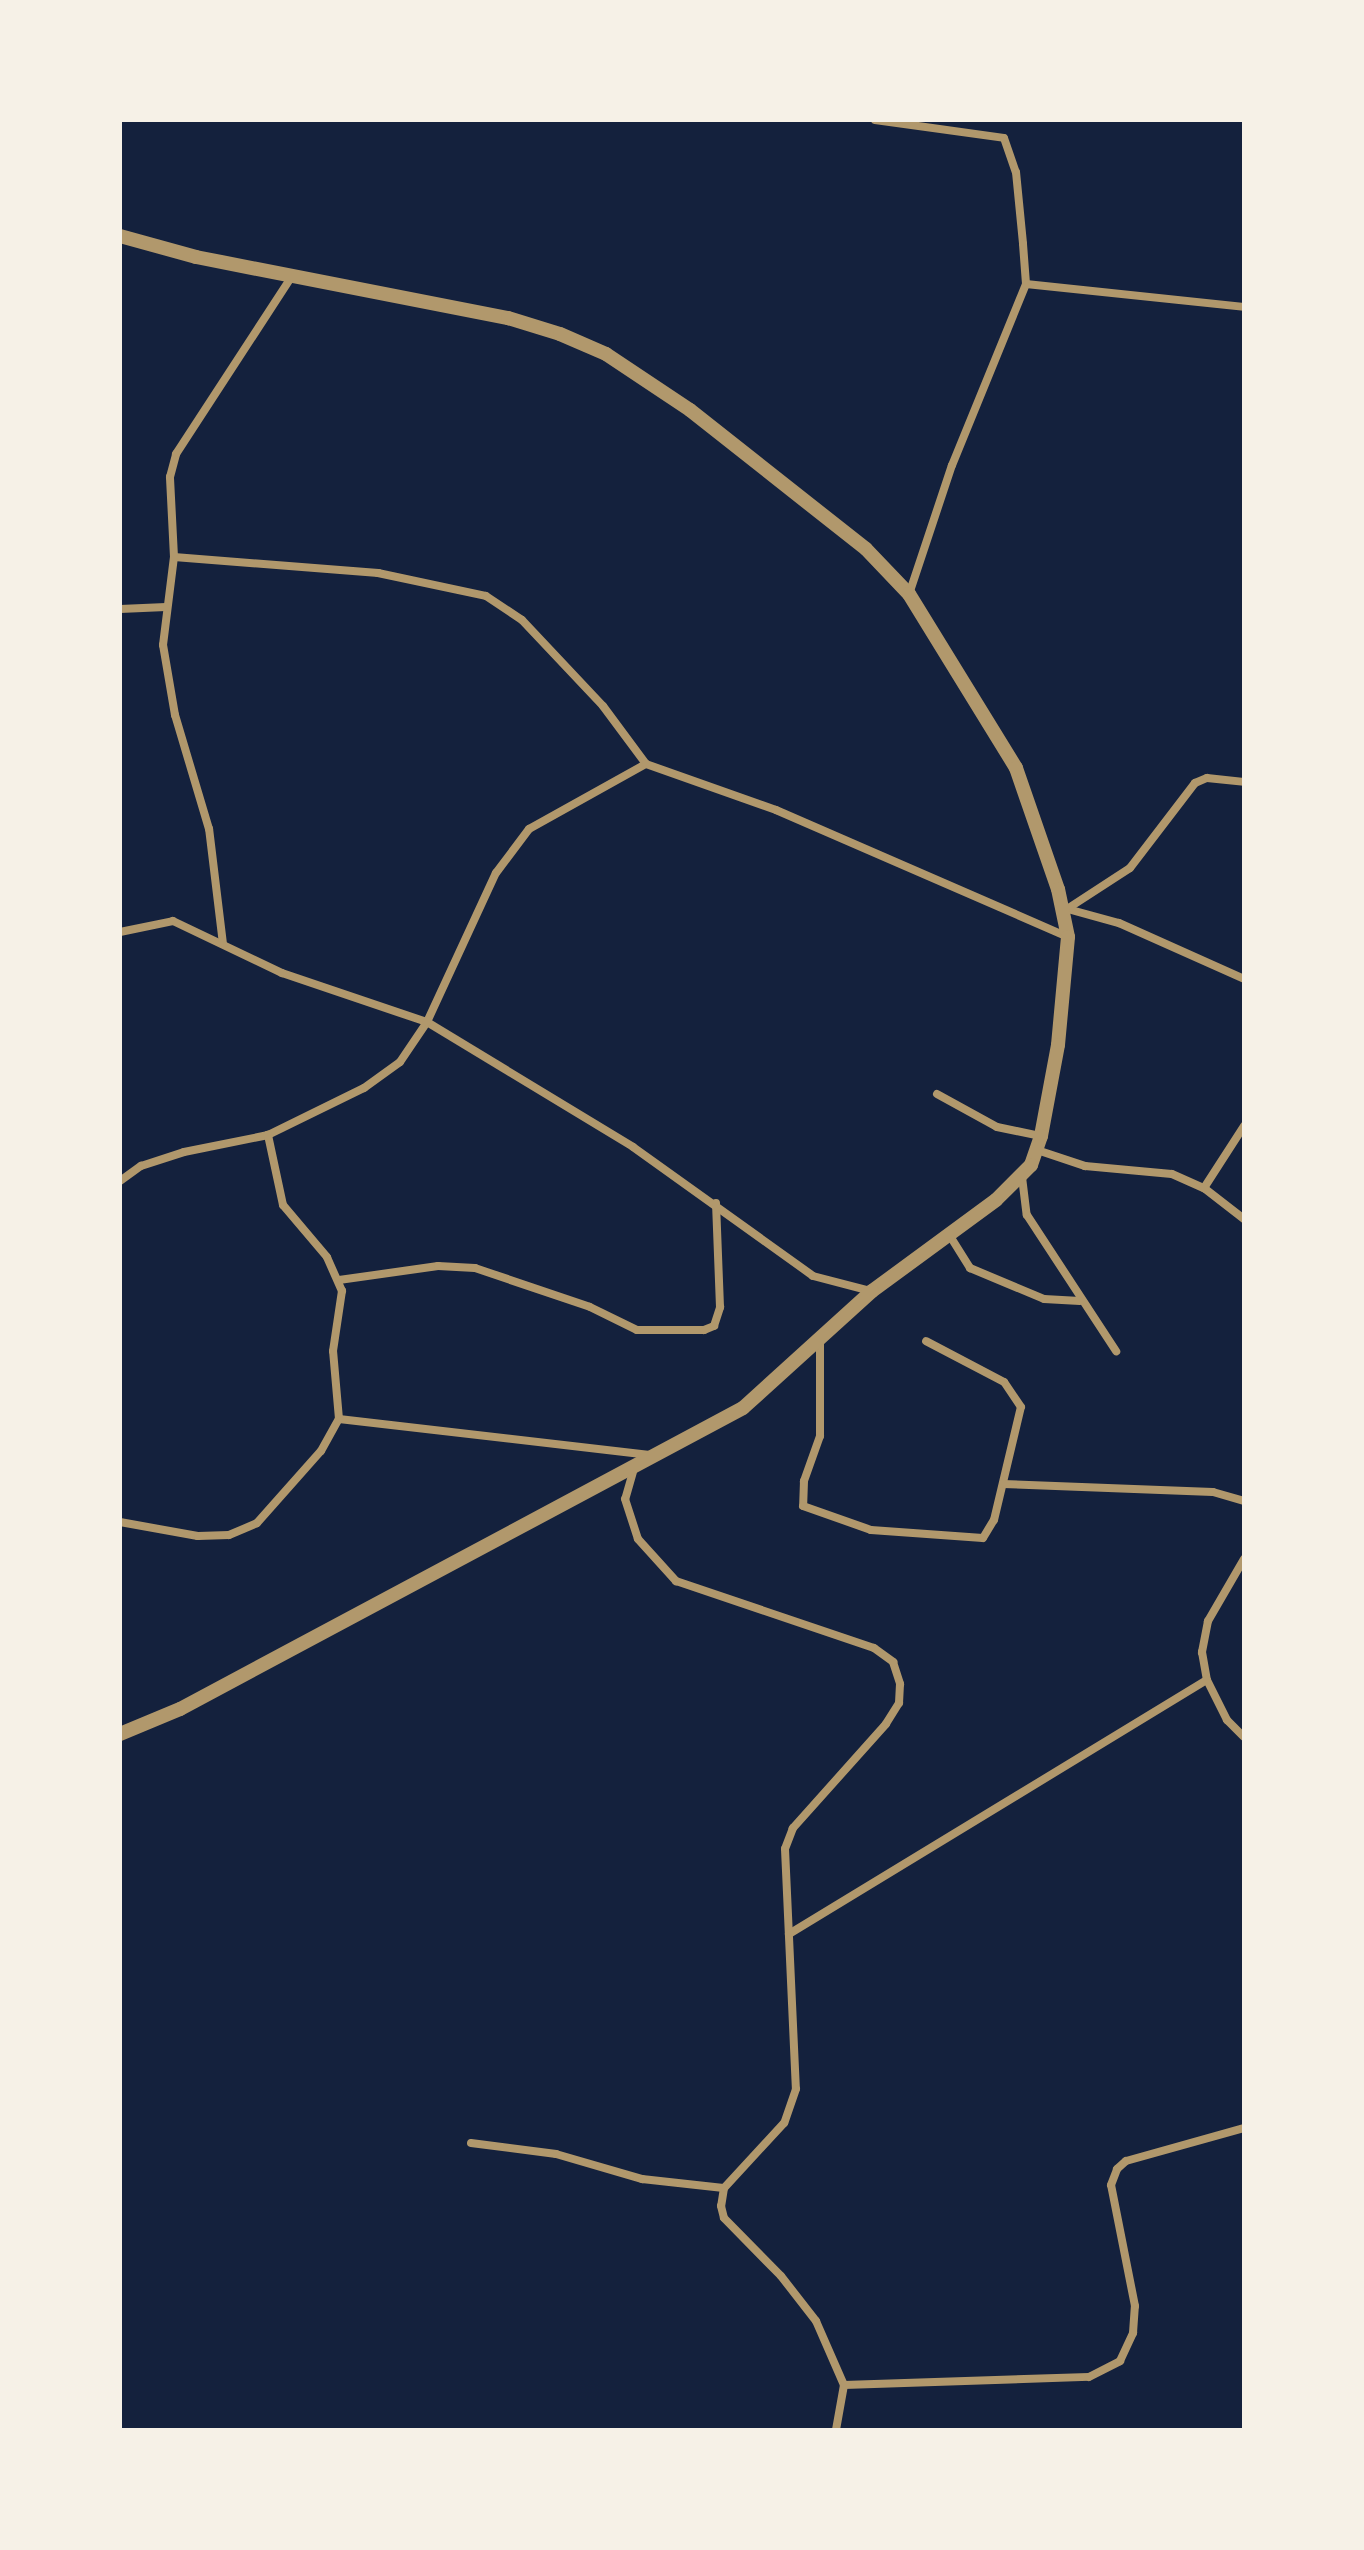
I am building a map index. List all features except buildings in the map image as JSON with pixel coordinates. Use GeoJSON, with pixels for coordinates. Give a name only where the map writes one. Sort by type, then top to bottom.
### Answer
{"type":"FeatureCollection","features":[{"type":"Feature","properties":{"kind":"street"},"geometry":{"type":"LineString","coordinates":[[875,120],[1004,138],[1016,172],[1026,284],[952,465],[909,594]]}},
{"type":"Feature","properties":{"kind":"street"},"geometry":{"type":"LineString","coordinates":[[120,236],[292,276],[508,318],[606,354],[690,410],[782,481],[866,549],[909,594],[1016,768],[1067,909],[1174,944],[1244,979]]}},
{"type":"Feature","properties":{"kind":"street"},"geometry":{"type":"LineString","coordinates":[[223,944],[209,829],[169,684],[163,645],[174,557],[170,477],[176,454],[292,276]]}},
{"type":"Feature","properties":{"kind":"street"},"geometry":{"type":"LineString","coordinates":[[1026,284],[1244,307]]}},
{"type":"Feature","properties":{"kind":"street"},"geometry":{"type":"LineString","coordinates":[[174,557],[378,573],[486,596],[522,620],[603,706],[646,764],[776,810],[1068,937]]}},
{"type":"Feature","properties":{"kind":"street"},"geometry":{"type":"LineString","coordinates":[[120,609],[166,607]]}},
{"type":"Feature","properties":{"kind":"street"},"geometry":{"type":"LineString","coordinates":[[120,1181],[141,1166],[184,1152],[268,1135],[364,1088],[400,1062],[427,1022],[496,873],[529,829],[646,764]]}},
{"type":"Feature","properties":{"kind":"street"},"geometry":{"type":"LineString","coordinates":[[1067,909],[1130,868],[1195,783],[1207,778],[1244,782]]}},
{"type":"Feature","properties":{"kind":"street"},"geometry":{"type":"LineString","coordinates":[[120,1734],[180,1709],[743,1408],[872,1291],[950,1236],[1022,1177],[1039,1143],[1058,1045],[1068,937],[1058,889]]}},
{"type":"Feature","properties":{"kind":"street"},"geometry":{"type":"LineString","coordinates":[[120,932],[173,921],[282,973],[427,1022],[716,1203],[813,1276],[872,1291]]}},
{"type":"Feature","properties":{"kind":"street"},"geometry":{"type":"LineString","coordinates":[[937,1094],[997,1127],[1085,1166],[1172,1174],[1204,1188],[1244,1219]]}},
{"type":"Feature","properties":{"kind":"street"},"geometry":{"type":"LineString","coordinates":[[1204,1188],[1244,1126]]}},
{"type":"Feature","properties":{"kind":"street"},"geometry":{"type":"LineString","coordinates":[[120,1522],[198,1536],[229,1535],[257,1523],[321,1451],[339,1419],[333,1351],[342,1309],[339,1280],[327,1257],[283,1205],[268,1135]]}},
{"type":"Feature","properties":{"kind":"street"},"geometry":{"type":"LineString","coordinates":[[1022,1177],[1027,1215],[1080,1301],[1116,1351]]}},
{"type":"Feature","properties":{"kind":"street"},"geometry":{"type":"LineString","coordinates":[[339,1280],[417,1268],[475,1268],[575,1301],[637,1330],[704,1330],[714,1326],[720,1307],[716,1203]]}},
{"type":"Feature","properties":{"kind":"street"},"geometry":{"type":"LineString","coordinates":[[950,1236],[970,1268],[1044,1299],[1080,1301]]}},
{"type":"Feature","properties":{"kind":"street"},"geometry":{"type":"LineString","coordinates":[[820,1339],[824,1398],[820,1436],[802,1493],[808,1510],[871,1530],[983,1538],[994,1520],[1020,1424],[1015,1394],[988,1371],[926,1341]]}},
{"type":"Feature","properties":{"kind":"street"},"geometry":{"type":"LineString","coordinates":[[339,1419],[656,1456]]}},
{"type":"Feature","properties":{"kind":"street"},"geometry":{"type":"LineString","coordinates":[[635,1464],[625,1499],[638,1539],[676,1581],[832,1631],[874,1648],[896,1670],[899,1703],[886,1724],[793,1828],[785,1849],[795,2014],[793,2106],[771,2142],[724,2188],[724,2218],[781,2276],[816,2321],[844,2385],[836,2430]]}},
{"type":"Feature","properties":{"kind":"street"},"geometry":{"type":"LineString","coordinates":[[1003,1484],[1213,1492],[1244,1501]]}},
{"type":"Feature","properties":{"kind":"street"},"geometry":{"type":"LineString","coordinates":[[1244,1559],[1208,1621],[1202,1652],[1207,1680],[1227,1720],[1244,1737]]}},
{"type":"Feature","properties":{"kind":"street"},"geometry":{"type":"LineString","coordinates":[[789,1934],[1207,1680]]}},
{"type":"Feature","properties":{"kind":"street"},"geometry":{"type":"LineString","coordinates":[[844,2385],[1089,2377],[1120,2361],[1133,2333],[1135,2306],[1111,2185],[1117,2169],[1126,2161],[1244,2128]]}},
{"type":"Feature","properties":{"kind":"street"},"geometry":{"type":"LineString","coordinates":[[471,2143],[556,2154],[642,2179],[724,2188]]}}]}
